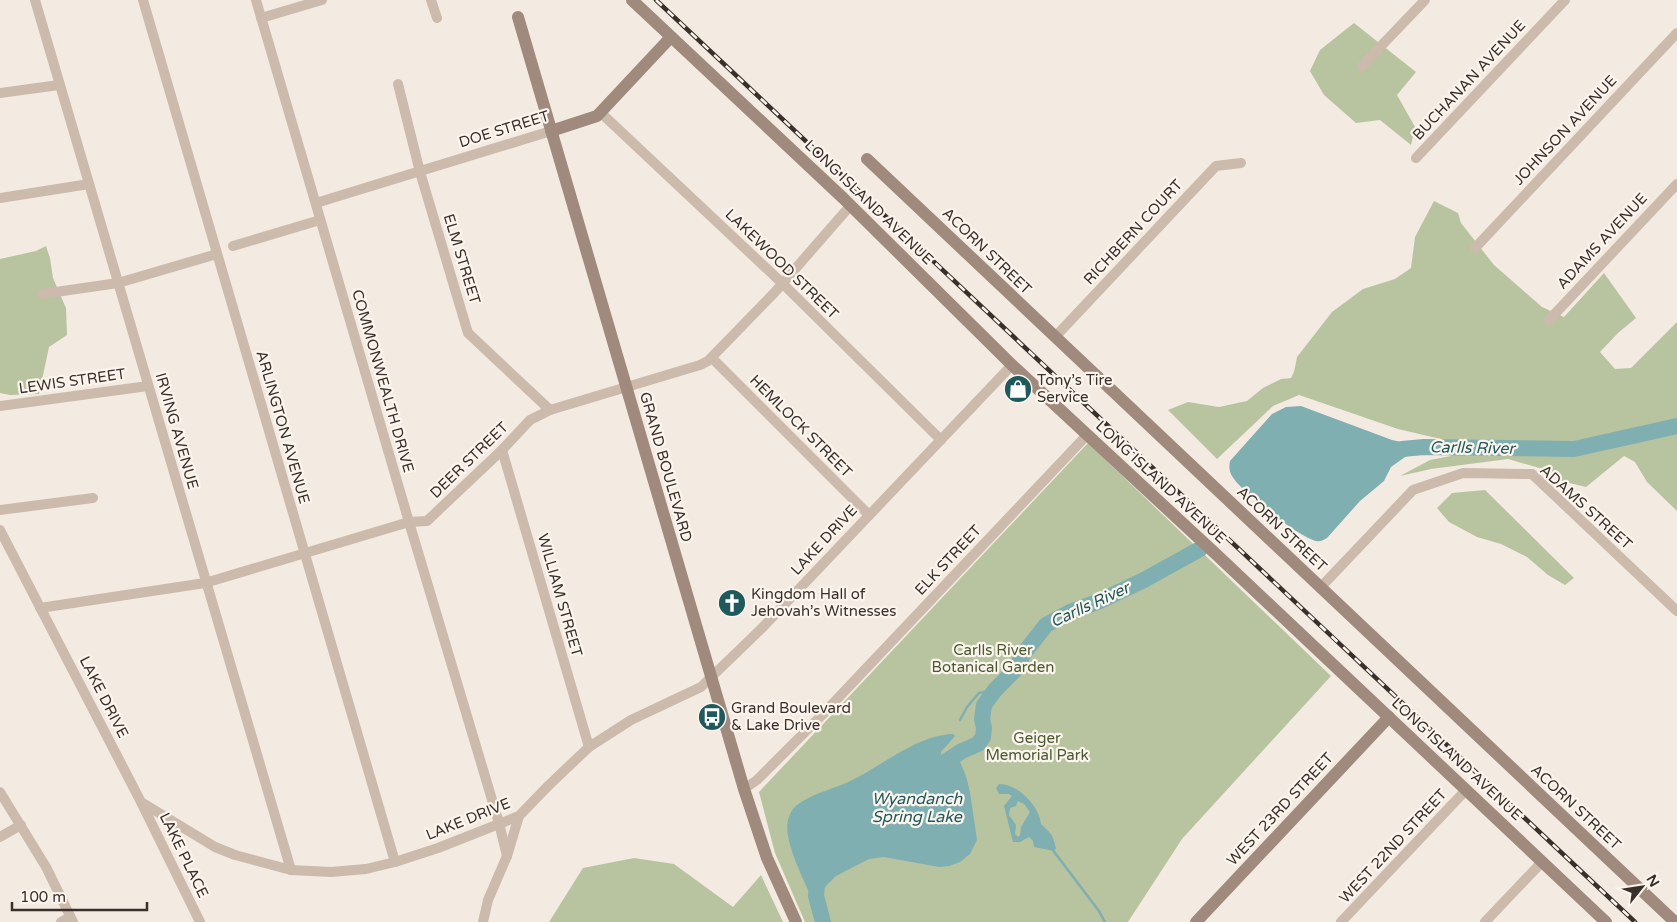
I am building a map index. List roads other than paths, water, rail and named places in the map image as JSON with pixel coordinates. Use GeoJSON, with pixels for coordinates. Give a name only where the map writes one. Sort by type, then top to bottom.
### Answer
{"type":"FeatureCollection","features":[{"type":"Feature","properties":{"kind":"street","name":"IRVING AVENUE"},"geometry":{"type":"LineString","coordinates":[[35,0],[291,870]]}},
{"type":"Feature","properties":{"kind":"street","name":"ARLINGTON AVENUE"},"geometry":{"type":"LineString","coordinates":[[143,0],[395,862]]}},
{"type":"Feature","properties":{"kind":"street","name":"COMMONWEALTH DRIVE"},"geometry":{"type":"LineString","coordinates":[[256,0],[499,823],[507,856]]}},
{"type":"Feature","properties":{"kind":"street"},"geometry":{"type":"LineString","coordinates":[[261,18],[322,0]]}},
{"type":"Feature","properties":{"kind":"street"},"geometry":{"type":"LineString","coordinates":[[431,0],[436,18]]}},
{"type":"Feature","properties":{"kind":"street","name":"LONG ISLAND AVENUE"},"geometry":{"type":"LineString","coordinates":[[632,0],[850,206],[1012,365],[1606,922]]}},
{"type":"Feature","properties":{"kind":"street"},"geometry":{"type":"LineString","coordinates":[[1362,66],[1425,0]]}},
{"type":"Feature","properties":{"kind":"street","name":"BUCHANAN AVENUE"},"geometry":{"type":"LineString","coordinates":[[1416,158],[1565,0]]}},
{"type":"Feature","properties":{"kind":"street","name":"GRAND BOULEVARD"},"geometry":{"type":"LineString","coordinates":[[518,18],[744,789],[766,858],[796,922]]}},
{"type":"Feature","properties":{"kind":"street","name":"JOHNSON AVENUE"},"geometry":{"type":"LineString","coordinates":[[1474,248],[1677,33]]}},
{"type":"Feature","properties":{"kind":"street","name":"DOE STREET"},"geometry":{"type":"LineString","coordinates":[[316,203],[597,116],[671,37]]}},
{"type":"Feature","properties":{"kind":"street"},"geometry":{"type":"LineString","coordinates":[[0,93],[59,84]]}},
{"type":"Feature","properties":{"kind":"street","name":"ELM STREET"},"geometry":{"type":"LineString","coordinates":[[398,84],[420,172],[468,333],[550,410]]}},
{"type":"Feature","properties":{"kind":"street","name":"LAKEWOOD STREET"},"geometry":{"type":"LineString","coordinates":[[600,112],[782,283],[941,440]]}},
{"type":"Feature","properties":{"kind":"street","name":"ACORN STREET"},"geometry":{"type":"LineString","coordinates":[[867,159],[1674,922]]}},
{"type":"Feature","properties":{"kind":"street","name":"RICHBERN COURT"},"geometry":{"type":"LineString","coordinates":[[1055,337],[1216,166],[1241,164]]}},
{"type":"Feature","properties":{"kind":"street"},"geometry":{"type":"LineString","coordinates":[[0,198],[89,184]]}},
{"type":"Feature","properties":{"kind":"street","name":"ADAMS AVENUE"},"geometry":{"type":"LineString","coordinates":[[1550,320],[1677,184]]}},
{"type":"Feature","properties":{"kind":"street","name":"DEER STREET"},"geometry":{"type":"LineString","coordinates":[[40,608],[205,583],[409,522],[427,521],[502,450],[530,420],[550,410],[704,364],[712,358],[782,283],[850,206]]}},
{"type":"Feature","properties":{"kind":"street"},"geometry":{"type":"LineString","coordinates":[[233,246],[320,220]]}},
{"type":"Feature","properties":{"kind":"street"},"geometry":{"type":"LineString","coordinates":[[42,294],[118,283],[217,254]]}},
{"type":"Feature","properties":{"kind":"street","name":"HEMLOCK STREET"},"geometry":{"type":"LineString","coordinates":[[712,358],[869,515]]}},
{"type":"Feature","properties":{"kind":"street","name":"LAKE DRIVE"},"geometry":{"type":"LineString","coordinates":[[0,530],[141,802],[215,846],[235,855],[291,870],[331,872],[366,869],[438,848],[519,816],[589,747],[631,720],[700,687],[762,628],[1012,365]]}},
{"type":"Feature","properties":{"kind":"street","name":"LEWIS STREET"},"geometry":{"type":"LineString","coordinates":[[0,406],[148,386]]}},
{"type":"Feature","properties":{"kind":"street","name":"ELK STREET"},"geometry":{"type":"LineString","coordinates":[[744,789],[757,780],[822,715],[1087,435]]}},
{"type":"Feature","properties":{"kind":"street","name":"WILLIAM STREET"},"geometry":{"type":"LineString","coordinates":[[502,450],[589,747]]}},
{"type":"Feature","properties":{"kind":"street","name":"ADAMS STREET"},"geometry":{"type":"LineString","coordinates":[[1320,588],[1413,490],[1463,473],[1532,474],[1677,611]]}},
{"type":"Feature","properties":{"kind":"street"},"geometry":{"type":"LineString","coordinates":[[0,510],[93,498]]}},
{"type":"Feature","properties":{"kind":"street","name":"WEST 23RD STREET"},"geometry":{"type":"LineString","coordinates":[[1196,922],[1389,717]]}},
{"type":"Feature","properties":{"kind":"street","name":"WEST 22ND STREET"},"geometry":{"type":"LineString","coordinates":[[1341,922],[1466,790]]}},
{"type":"Feature","properties":{"kind":"street"},"geometry":{"type":"LineString","coordinates":[[0,792],[46,867],[68,920]]}},
{"type":"Feature","properties":{"kind":"street","name":"LAKE PLACE"},"geometry":{"type":"LineString","coordinates":[[141,802],[200,922]]}},
{"type":"Feature","properties":{"kind":"street"},"geometry":{"type":"LineString","coordinates":[[483,922],[488,900],[507,856],[519,816]]}},
{"type":"Feature","properties":{"kind":"street"},"geometry":{"type":"LineString","coordinates":[[0,837],[21,826]]}},
{"type":"Feature","properties":{"kind":"street"},"geometry":{"type":"LineString","coordinates":[[1485,922],[1542,862]]}},
{"type":"Feature","properties":{"kind":"water"},"geometry":{"type":"Polygon","coordinates":[[[1301,406],[1392,440],[1424,447],[1391,467],[1384,481],[1360,501],[1327,538],[1322,541],[1308,538],[1271,513],[1237,483],[1230,472],[1230,461],[1272,414],[1286,407],[1301,406]]]}},
{"type":"Feature","properties":{"kind":"water","name":"Wyandanch Spring Lake"},"geometry":{"type":"Polygon","coordinates":[[[953,734],[955,736],[941,752],[941,757],[945,761],[958,748],[962,751],[960,762],[970,792],[977,840],[970,854],[960,862],[939,867],[884,857],[869,859],[836,876],[816,896],[810,894],[794,856],[788,834],[787,825],[789,817],[795,807],[808,798],[859,777],[912,746],[925,740],[953,734]]]}},
{"type":"Feature","properties":{"kind":"water"},"geometry":{"type":"Polygon","coordinates":[[[999,784],[1013,787],[1026,797],[1037,810],[1041,824],[1052,836],[1056,848],[1054,851],[1034,847],[1033,841],[1029,837],[1020,842],[1013,842],[1004,806],[1012,796],[1009,794],[999,794],[996,788],[999,784]],[[1018,801],[1016,806],[1010,808],[1009,815],[1016,825],[1015,834],[1018,837],[1021,827],[1030,812],[1024,804],[1018,801]]]}},
{"type":"Feature","properties":{"kind":"waterway","name":"Carlls River"},"geometry":{"type":"LineString","coordinates":[[1402,449],[1424,447],[1574,449],[1677,426]]}},
{"type":"Feature","properties":{"kind":"waterway","name":"Carlls River"},"geometry":{"type":"LineString","coordinates":[[945,762],[962,751],[978,744],[983,737],[982,719],[984,705],[995,690],[1014,671],[1024,653],[1046,625],[1070,612],[1100,601],[1144,580],[1200,549]]}},
{"type":"Feature","properties":{"kind":"waterway"},"geometry":{"type":"LineString","coordinates":[[960,720],[967,707],[979,693],[995,690]]}},
{"type":"Feature","properties":{"kind":"waterway"},"geometry":{"type":"LineString","coordinates":[[1052,849],[1099,911],[1105,922]]}},
{"type":"Feature","properties":{"kind":"waterway","name":"Carlls River"},"geometry":{"type":"LineString","coordinates":[[818,873],[816,896],[823,922]]}},
{"type":"Feature","properties":{"kind":"railway"},"geometry":{"type":"LineString","coordinates":[[656,0],[1635,922]]}},
{"type":"Feature","properties":{"kind":"place","name":"Tony’s Tire Service"},"geometry":{"type":"Point","coordinates":[1018,389]}},
{"type":"Feature","properties":{"kind":"place","name":"Kingdom Hall of Jehovah’s Witnesses"},"geometry":{"type":"Point","coordinates":[732,603]}},
{"type":"Feature","properties":{"kind":"place","name":"Grand Boulevard & Lake Drive"},"geometry":{"type":"Point","coordinates":[712,717]}},
{"type":"Feature","properties":{"kind":"park label","name":"Carlls River Botanical Garden"},"geometry":{"type":"Point","coordinates":[993,658]}},
{"type":"Feature","properties":{"kind":"park label","name":"Geiger Memorial Park"},"geometry":{"type":"Point","coordinates":[1037,746]}}]}
